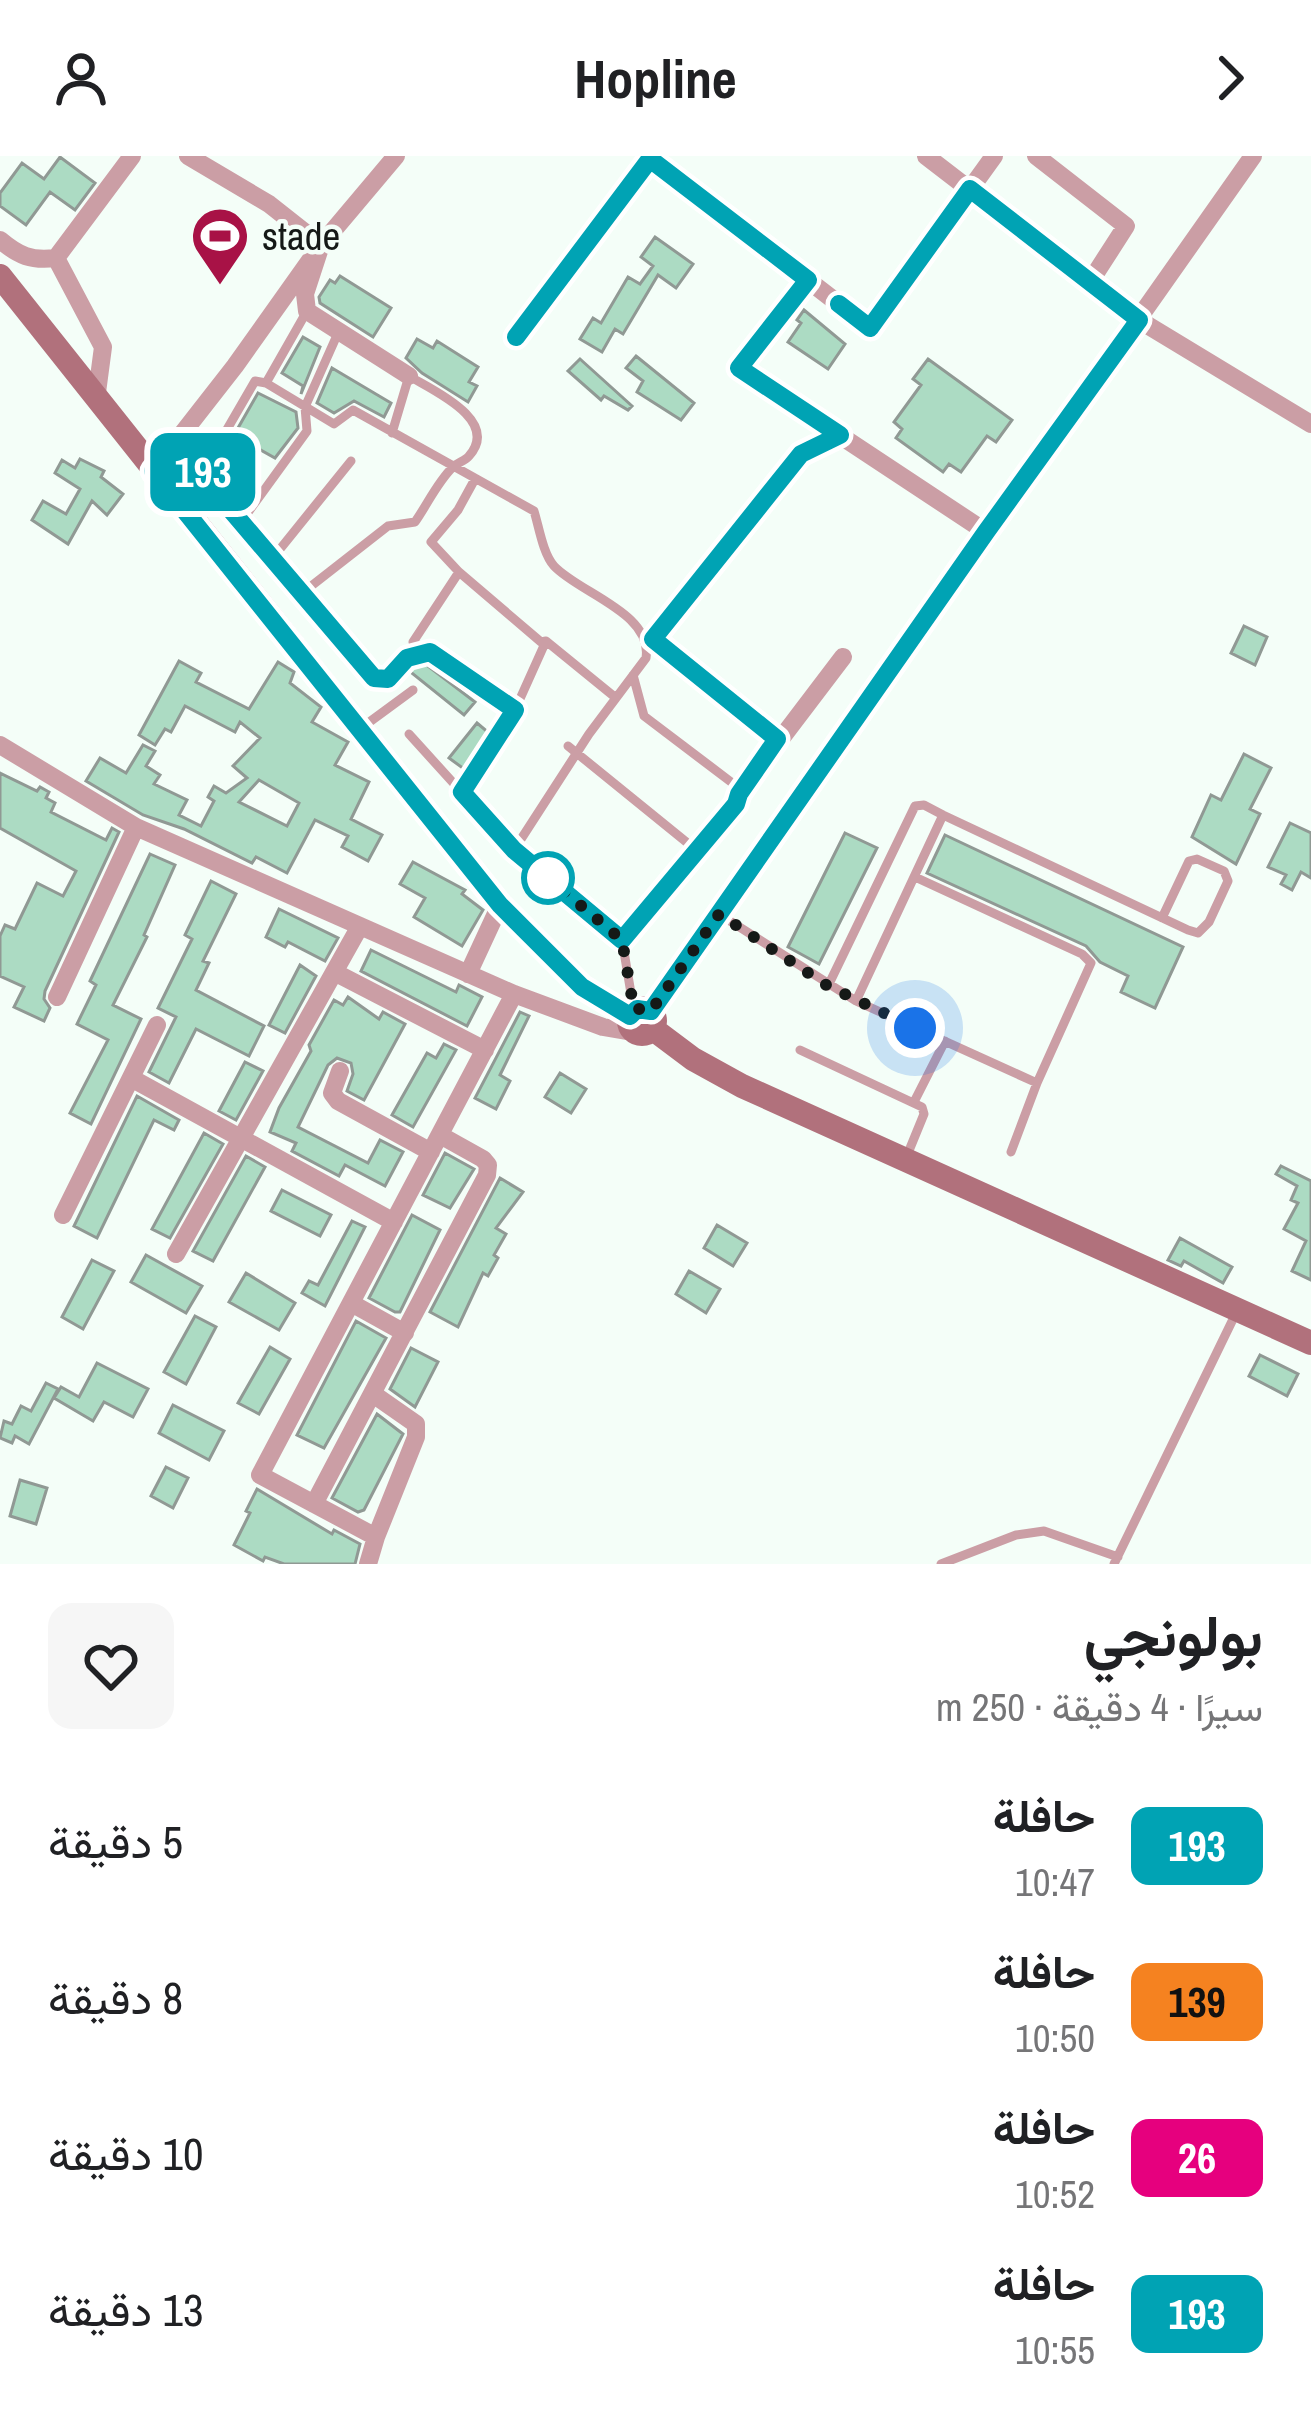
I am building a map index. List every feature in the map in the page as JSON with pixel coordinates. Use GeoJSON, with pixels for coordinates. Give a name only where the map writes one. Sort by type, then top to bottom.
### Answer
{"type":"FeatureCollection","features":[{"type":"Feature","properties":{"kind":"main road"},"geometry":{"type":"LineString","coordinates":[[0,276],[500,905],[582,987],[742,1086],[1311,1342]]}},
{"type":"Feature","properties":{"kind":"street"},"geometry":{"type":"LineString","coordinates":[[56,258],[132,156]]}},
{"type":"Feature","properties":{"kind":"street"},"geometry":{"type":"LineString","coordinates":[[188,156],[269,204],[321,245]]}},
{"type":"Feature","properties":{"kind":"street"},"geometry":{"type":"LineString","coordinates":[[153,471],[321,245],[396,156]]}},
{"type":"Feature","properties":{"kind":"street"},"geometry":{"type":"LineString","coordinates":[[926,156],[1139,320],[1311,424]]}},
{"type":"Feature","properties":{"kind":"street"},"geometry":{"type":"LineString","coordinates":[[516,337],[652,158],[870,328],[994,156]]}},
{"type":"Feature","properties":{"kind":"street"},"geometry":{"type":"LineString","coordinates":[[1036,156],[1126,226],[1090,282]]}},
{"type":"Feature","properties":{"kind":"street"},"geometry":{"type":"LineString","coordinates":[[0,746],[136,827],[514,994],[603,1027],[639,1021],[1253,156]]}},
{"type":"Feature","properties":{"kind":"street"},"geometry":{"type":"LineString","coordinates":[[0,240],[19,256],[56,258]]}},
{"type":"Feature","properties":{"kind":"street"},"geometry":{"type":"LineString","coordinates":[[321,245],[305,294],[308,311],[409,376]]}},
{"type":"Feature","properties":{"kind":"street"},"geometry":{"type":"LineString","coordinates":[[56,258],[103,347],[96,400]]}},
{"type":"Feature","properties":{"kind":"street"},"geometry":{"type":"LineString","coordinates":[[808,280],[739,368],[986,532]]}},
{"type":"Feature","properties":{"kind":"street"},"geometry":{"type":"LineString","coordinates":[[777,739],[653,639],[801,454],[840,435]]}},
{"type":"Feature","properties":{"kind":"street"},"geometry":{"type":"LineString","coordinates":[[739,794],[843,657]]}},
{"type":"Feature","properties":{"kind":"street"},"geometry":{"type":"LineString","coordinates":[[56,997],[136,827]]}},
{"type":"Feature","properties":{"kind":"street"},"geometry":{"type":"LineString","coordinates":[[468,974],[500,905]]}},
{"type":"Feature","properties":{"kind":"street"},"geometry":{"type":"LineString","coordinates":[[176,1254],[360,926]]}},
{"type":"Feature","properties":{"kind":"street"},"geometry":{"type":"LineString","coordinates":[[336,974],[485,1050]]}},
{"type":"Feature","properties":{"kind":"street"},"geometry":{"type":"LineString","coordinates":[[376,1537],[260,1475],[514,994]]}},
{"type":"Feature","properties":{"kind":"street"},"geometry":{"type":"LineString","coordinates":[[63,1215],[157,1024]]}},
{"type":"Feature","properties":{"kind":"street"},"geometry":{"type":"LineString","coordinates":[[314,1504],[488,1166],[483,1159],[338,1100],[332,1094],[340,1071]]}},
{"type":"Feature","properties":{"kind":"street"},"geometry":{"type":"LineString","coordinates":[[131,1078],[394,1222]]}},
{"type":"Feature","properties":{"kind":"street"},"geometry":{"type":"LineString","coordinates":[[351,1303],[405,1333]]}},
{"type":"Feature","properties":{"kind":"street"},"geometry":{"type":"LineString","coordinates":[[368,1564],[416,1436],[416,1424],[373,1394]]}},
{"type":"Feature","properties":{"kind":"lane"},"geometry":{"type":"LineString","coordinates":[[308,311],[203,474],[374,678],[388,679],[407,658],[430,652]]}},
{"type":"Feature","properties":{"kind":"lane"},"geometry":{"type":"LineString","coordinates":[[241,522],[307,430],[305,407],[338,333]]}},
{"type":"Feature","properties":{"kind":"lane"},"geometry":{"type":"LineString","coordinates":[[235,366],[334,424],[353,410],[534,511],[551,563],[626,617],[647,646],[777,739]]}},
{"type":"Feature","properties":{"kind":"lane"},"geometry":{"type":"LineString","coordinates":[[301,594],[388,526],[415,522],[452,468],[470,456],[477,437],[474,422],[464,410],[409,376],[392,433]]}},
{"type":"Feature","properties":{"kind":"lane"},"geometry":{"type":"LineString","coordinates":[[174,444],[206,464]]}},
{"type":"Feature","properties":{"kind":"lane"},"geometry":{"type":"LineString","coordinates":[[272,560],[351,461]]}},
{"type":"Feature","properties":{"kind":"lane"},"geometry":{"type":"LineString","coordinates":[[475,479],[458,510],[431,542],[459,572],[541,642],[545,640]]}},
{"type":"Feature","properties":{"kind":"lane"},"geometry":{"type":"LineString","coordinates":[[459,572],[412,642],[515,710]]}},
{"type":"Feature","properties":{"kind":"lane"},"geometry":{"type":"LineString","coordinates":[[545,640],[616,698]]}},
{"type":"Feature","properties":{"kind":"lane"},"geometry":{"type":"LineString","coordinates":[[462,792],[515,710],[545,640]]}},
{"type":"Feature","properties":{"kind":"lane"},"geometry":{"type":"LineString","coordinates":[[514,850],[573,750],[646,658],[647,646]]}},
{"type":"Feature","properties":{"kind":"lane"},"geometry":{"type":"LineString","coordinates":[[622,940],[729,814],[739,794],[735,785],[644,716],[633,675]]}},
{"type":"Feature","properties":{"kind":"lane"},"geometry":{"type":"LineString","coordinates":[[360,728],[413,690]]}},
{"type":"Feature","properties":{"kind":"lane"},"geometry":{"type":"LineString","coordinates":[[409,734],[514,850],[622,940],[639,1021]]}},
{"type":"Feature","properties":{"kind":"lane"},"geometry":{"type":"LineString","coordinates":[[573,750],[690,845]]}},
{"type":"Feature","properties":{"kind":"lane"},"geometry":{"type":"LineString","coordinates":[[828,986],[916,806],[924,805],[1188,930],[1203,930],[1228,880],[1224,871],[1197,859],[1189,861],[1162,917]]}},
{"type":"Feature","properties":{"kind":"lane"},"geometry":{"type":"LineString","coordinates":[[856,1001],[943,815]]}},
{"type":"Feature","properties":{"kind":"lane"},"geometry":{"type":"LineString","coordinates":[[915,878],[1082,954],[1091,963],[1011,1151]]}},
{"type":"Feature","properties":{"kind":"lane"},"geometry":{"type":"LineString","coordinates":[[719,914],[856,1001],[1037,1083]]}},
{"type":"Feature","properties":{"kind":"lane"},"geometry":{"type":"LineString","coordinates":[[914,1102],[945,1041]]}},
{"type":"Feature","properties":{"kind":"lane"},"geometry":{"type":"LineString","coordinates":[[800,1050],[922,1107],[924,1114],[907,1157]]}},
{"type":"Feature","properties":{"kind":"lane"},"geometry":{"type":"LineString","coordinates":[[941,1564],[1016,1535],[1044,1531],[1116,1560],[1238,1308]]}},
{"type":"Feature","properties":{"kind":"building"},"geometry":{"type":"Polygon","coordinates":[[[60,157],[95,183],[75,210],[50,192],[26,225],[0,206],[0,193],[22,163],[44,179],[60,157]]]}},
{"type":"Feature","properties":{"kind":"building"},"geometry":{"type":"Polygon","coordinates":[[[655,237],[693,264],[676,288],[658,275],[623,334],[615,329],[602,352],[580,339],[593,318],[601,323],[628,277],[640,284],[653,266],[641,257],[655,237]]]}},
{"type":"Feature","properties":{"kind":"building"},"geometry":{"type":"Polygon","coordinates":[[[340,276],[391,308],[373,337],[320,303],[330,280],[335,283],[340,276]]]}},
{"type":"Feature","properties":{"kind":"building"},"geometry":{"type":"Polygon","coordinates":[[[804,310],[845,344],[828,369],[788,342],[804,310]]]}},
{"type":"Feature","properties":{"kind":"building"},"geometry":{"type":"Polygon","coordinates":[[[303,337],[320,347],[301,394],[303,386],[282,373],[303,337]]]}},
{"type":"Feature","properties":{"kind":"building"},"geometry":{"type":"Polygon","coordinates":[[[417,339],[433,348],[437,341],[478,367],[469,382],[477,386],[468,402],[406,358],[417,339]]]}},
{"type":"Feature","properties":{"kind":"building"},"geometry":{"type":"Polygon","coordinates":[[[636,356],[694,403],[681,420],[637,392],[643,381],[626,368],[636,356]]]}},
{"type":"Feature","properties":{"kind":"building"},"geometry":{"type":"Polygon","coordinates":[[[580,359],[632,406],[628,410],[604,396],[601,400],[568,371],[580,359]]]}},
{"type":"Feature","properties":{"kind":"building"},"geometry":{"type":"Polygon","coordinates":[[[928,359],[1012,420],[996,442],[987,436],[961,472],[949,464],[943,472],[896,438],[902,429],[894,422],[921,385],[913,379],[928,359]]]}},
{"type":"Feature","properties":{"kind":"building"},"geometry":{"type":"Polygon","coordinates":[[[332,368],[391,403],[384,417],[354,401],[334,413],[317,403],[332,368]]]}},
{"type":"Feature","properties":{"kind":"building"},"geometry":{"type":"Polygon","coordinates":[[[258,393],[296,412],[298,428],[275,458],[234,435],[258,393]]]}},
{"type":"Feature","properties":{"kind":"building"},"geometry":{"type":"Polygon","coordinates":[[[80,459],[104,471],[101,477],[123,494],[107,515],[92,501],[68,544],[32,520],[43,501],[66,514],[80,489],[55,473],[62,460],[75,468],[80,459]]]}},
{"type":"Feature","properties":{"kind":"building"},"geometry":{"type":"Polygon","coordinates":[[[1244,626],[1267,637],[1255,665],[1231,653],[1244,626]]]}},
{"type":"Feature","properties":{"kind":"building"},"geometry":{"type":"Polygon","coordinates":[[[179,661],[201,673],[196,682],[249,709],[278,662],[294,672],[290,683],[321,707],[312,722],[348,742],[335,765],[369,782],[351,819],[382,835],[368,861],[342,847],[348,836],[315,820],[287,873],[256,857],[252,863],[184,829],[143,815],[86,781],[100,758],[126,773],[143,745],[155,751],[146,766],[160,775],[154,784],[187,800],[179,815],[201,826],[214,801],[208,797],[214,786],[226,793],[247,778],[233,766],[260,738],[240,722],[235,732],[185,706],[171,732],[165,729],[155,745],[139,735],[179,661]],[[259,780],[239,802],[287,826],[299,803],[259,780]]]}},
{"type":"Feature","properties":{"kind":"building"},"geometry":{"type":"Polygon","coordinates":[[[424,663],[475,702],[464,715],[408,670],[424,663]]]}},
{"type":"Feature","properties":{"kind":"building"},"geometry":{"type":"Polygon","coordinates":[[[477,723],[489,733],[464,769],[449,758],[477,723]]]}},
{"type":"Feature","properties":{"kind":"building"},"geometry":{"type":"Polygon","coordinates":[[[1244,754],[1271,768],[1250,809],[1260,814],[1236,864],[1192,837],[1211,795],[1221,800],[1244,754]]]}},
{"type":"Feature","properties":{"kind":"building"},"geometry":{"type":"Polygon","coordinates":[[[0,773],[49,792],[46,798],[55,803],[51,812],[106,840],[112,828],[119,832],[45,991],[50,1008],[44,1021],[14,1007],[24,987],[0,976],[0,936],[5,925],[15,929],[37,883],[63,896],[76,871],[0,828],[0,773]]]}},
{"type":"Feature","properties":{"kind":"building"},"geometry":{"type":"Polygon","coordinates":[[[1290,823],[1311,833],[1311,878],[1301,872],[1292,890],[1281,884],[1286,875],[1268,867],[1290,823]]]}},
{"type":"Feature","properties":{"kind":"building"},"geometry":{"type":"Polygon","coordinates":[[[845,833],[877,848],[819,964],[788,947],[845,833]]]}},
{"type":"Feature","properties":{"kind":"building"},"geometry":{"type":"Polygon","coordinates":[[[945,835],[1183,947],[1155,1008],[1121,992],[1128,976],[1100,962],[1086,946],[927,873],[945,835]]]}},
{"type":"Feature","properties":{"kind":"building"},"geometry":{"type":"Polygon","coordinates":[[[150,854],[175,865],[113,1005],[141,1019],[91,1124],[70,1113],[108,1040],[77,1024],[96,985],[90,981],[150,854]]]}},
{"type":"Feature","properties":{"kind":"building"},"geometry":{"type":"Polygon","coordinates":[[[413,862],[465,890],[462,894],[483,910],[462,946],[414,917],[425,898],[400,884],[413,862]]]}},
{"type":"Feature","properties":{"kind":"building"},"geometry":{"type":"Polygon","coordinates":[[[211,881],[236,894],[203,961],[209,963],[196,990],[264,1026],[249,1056],[196,1029],[169,1083],[149,1072],[176,1017],[158,1008],[192,939],[185,935],[211,881]]]}},
{"type":"Feature","properties":{"kind":"building"},"geometry":{"type":"Polygon","coordinates":[[[279,909],[338,938],[325,961],[288,942],[285,947],[266,937],[279,909]]]}},
{"type":"Feature","properties":{"kind":"building"},"geometry":{"type":"Polygon","coordinates":[[[371,950],[456,992],[459,985],[482,997],[467,1026],[361,971],[371,950]]]}},
{"type":"Feature","properties":{"kind":"building"},"geometry":{"type":"Polygon","coordinates":[[[300,965],[316,976],[285,1033],[269,1025],[300,965]]]}},
{"type":"Feature","properties":{"kind":"building"},"geometry":{"type":"Polygon","coordinates":[[[348,997],[379,1019],[383,1012],[405,1024],[364,1100],[347,1091],[351,1063],[337,1058],[328,1065],[298,1127],[368,1163],[380,1140],[403,1152],[385,1186],[345,1165],[339,1176],[292,1151],[296,1143],[270,1132],[334,1000],[343,1005],[348,997]]]}},
{"type":"Feature","properties":{"kind":"building"},"geometry":{"type":"Polygon","coordinates":[[[520,1012],[529,1016],[500,1075],[510,1081],[496,1109],[475,1098],[520,1012]]]}},
{"type":"Feature","properties":{"kind":"building"},"geometry":{"type":"Polygon","coordinates":[[[444,1044],[456,1050],[413,1127],[392,1115],[427,1053],[436,1058],[444,1044]]]}},
{"type":"Feature","properties":{"kind":"building"},"geometry":{"type":"Polygon","coordinates":[[[245,1062],[263,1071],[236,1120],[219,1111],[245,1062]]]}},
{"type":"Feature","properties":{"kind":"building"},"geometry":{"type":"Polygon","coordinates":[[[560,1073],[586,1089],[571,1113],[545,1097],[560,1073]]]}},
{"type":"Feature","properties":{"kind":"building"},"geometry":{"type":"Polygon","coordinates":[[[137,1096],[179,1120],[174,1130],[154,1120],[97,1238],[74,1226],[137,1096]]]}},
{"type":"Feature","properties":{"kind":"building"},"geometry":{"type":"Polygon","coordinates":[[[204,1133],[223,1144],[170,1238],[152,1229],[204,1133]]]}},
{"type":"Feature","properties":{"kind":"building"},"geometry":{"type":"Polygon","coordinates":[[[445,1153],[474,1169],[450,1208],[423,1195],[445,1153]]]}},
{"type":"Feature","properties":{"kind":"building"},"geometry":{"type":"Polygon","coordinates":[[[246,1156],[265,1167],[213,1261],[193,1251],[246,1156]]]}},
{"type":"Feature","properties":{"kind":"building"},"geometry":{"type":"Polygon","coordinates":[[[1281,1166],[1311,1181],[1311,1280],[1292,1271],[1306,1241],[1284,1229],[1298,1203],[1291,1200],[1297,1186],[1276,1174],[1281,1166]]]}},
{"type":"Feature","properties":{"kind":"building"},"geometry":{"type":"Polygon","coordinates":[[[500,1178],[523,1192],[496,1228],[506,1234],[494,1255],[498,1258],[488,1276],[483,1273],[458,1327],[430,1312],[500,1178]]]}},
{"type":"Feature","properties":{"kind":"building"},"geometry":{"type":"Polygon","coordinates":[[[282,1190],[331,1215],[320,1236],[271,1211],[282,1190]]]}},
{"type":"Feature","properties":{"kind":"building"},"geometry":{"type":"Polygon","coordinates":[[[412,1215],[440,1230],[400,1312],[395,1312],[369,1298],[412,1215]]]}},
{"type":"Feature","properties":{"kind":"building"},"geometry":{"type":"Polygon","coordinates":[[[352,1221],[365,1227],[325,1306],[302,1293],[309,1281],[318,1285],[352,1221]]]}},
{"type":"Feature","properties":{"kind":"building"},"geometry":{"type":"Polygon","coordinates":[[[717,1225],[747,1243],[733,1266],[704,1248],[717,1225]]]}},
{"type":"Feature","properties":{"kind":"building"},"geometry":{"type":"Polygon","coordinates":[[[1180,1238],[1232,1267],[1223,1283],[1184,1261],[1181,1266],[1168,1260],[1180,1238]]]}},
{"type":"Feature","properties":{"kind":"building"},"geometry":{"type":"Polygon","coordinates":[[[146,1255],[202,1286],[186,1313],[131,1282],[146,1255]]]}},
{"type":"Feature","properties":{"kind":"building"},"geometry":{"type":"Polygon","coordinates":[[[92,1260],[114,1271],[83,1329],[62,1317],[92,1260]]]}},
{"type":"Feature","properties":{"kind":"building"},"geometry":{"type":"Polygon","coordinates":[[[689,1271],[720,1289],[706,1313],[676,1294],[689,1271]]]}},
{"type":"Feature","properties":{"kind":"building"},"geometry":{"type":"Polygon","coordinates":[[[246,1273],[295,1303],[279,1330],[229,1302],[246,1273]]]}},
{"type":"Feature","properties":{"kind":"building"},"geometry":{"type":"Polygon","coordinates":[[[195,1316],[216,1327],[186,1384],[164,1372],[195,1316]]]}},
{"type":"Feature","properties":{"kind":"building"},"geometry":{"type":"Polygon","coordinates":[[[356,1321],[386,1338],[324,1448],[297,1435],[356,1321]]]}},
{"type":"Feature","properties":{"kind":"building"},"geometry":{"type":"Polygon","coordinates":[[[270,1347],[290,1359],[259,1414],[238,1403],[270,1347]]]}},
{"type":"Feature","properties":{"kind":"building"},"geometry":{"type":"Polygon","coordinates":[[[411,1348],[438,1362],[415,1407],[390,1389],[411,1348]]]}},
{"type":"Feature","properties":{"kind":"building"},"geometry":{"type":"Polygon","coordinates":[[[1260,1355],[1298,1374],[1287,1396],[1249,1376],[1260,1355]]]}},
{"type":"Feature","properties":{"kind":"building"},"geometry":{"type":"Polygon","coordinates":[[[97,1363],[148,1389],[133,1417],[104,1402],[93,1421],[54,1398],[61,1387],[79,1397],[97,1363]]]}},
{"type":"Feature","properties":{"kind":"building"},"geometry":{"type":"Polygon","coordinates":[[[46,1383],[58,1389],[29,1444],[15,1436],[12,1443],[0,1438],[4,1421],[12,1424],[21,1406],[31,1411],[46,1383]]]}},
{"type":"Feature","properties":{"kind":"building"},"geometry":{"type":"Polygon","coordinates":[[[173,1405],[224,1431],[209,1460],[159,1433],[173,1405]]]}},
{"type":"Feature","properties":{"kind":"building"},"geometry":{"type":"Polygon","coordinates":[[[377,1414],[403,1434],[364,1510],[358,1512],[332,1498],[377,1414]]]}},
{"type":"Feature","properties":{"kind":"building"},"geometry":{"type":"Polygon","coordinates":[[[166,1467],[188,1478],[173,1508],[151,1496],[166,1467]]]}},
{"type":"Feature","properties":{"kind":"building"},"geometry":{"type":"Polygon","coordinates":[[[20,1480],[47,1488],[36,1524],[10,1516],[20,1480]]]}},
{"type":"Feature","properties":{"kind":"building"},"geometry":{"type":"Polygon","coordinates":[[[257,1489],[332,1534],[334,1530],[360,1544],[355,1564],[284,1564],[265,1557],[263,1561],[234,1545],[257,1489]]]}},
{"type":"Feature","properties":{"kind":"bus line","name":"193"},"geometry":{"type":"LineString","coordinates":[[516,337],[650,159],[808,280],[739,368],[840,435],[801,454],[653,639],[777,739],[736,804],[622,940],[514,850],[462,792],[515,710],[430,652],[407,658],[388,679],[374,678],[207,482],[206,464],[174,444],[153,471],[500,905],[582,987],[630,1016],[637,1009],[651,1011],[1139,320],[970,189],[870,328],[839,304]]}},
{"type":"Feature","properties":{"kind":"place","name":"stade"},"geometry":{"type":"Point","coordinates":[220,287]}},
{"type":"Feature","properties":{"kind":"route"},"geometry":{"type":"LineString","coordinates":[[548,878],[622,940],[634,1010],[651,1011],[719,914],[828,986],[915,1028]]}}]}
